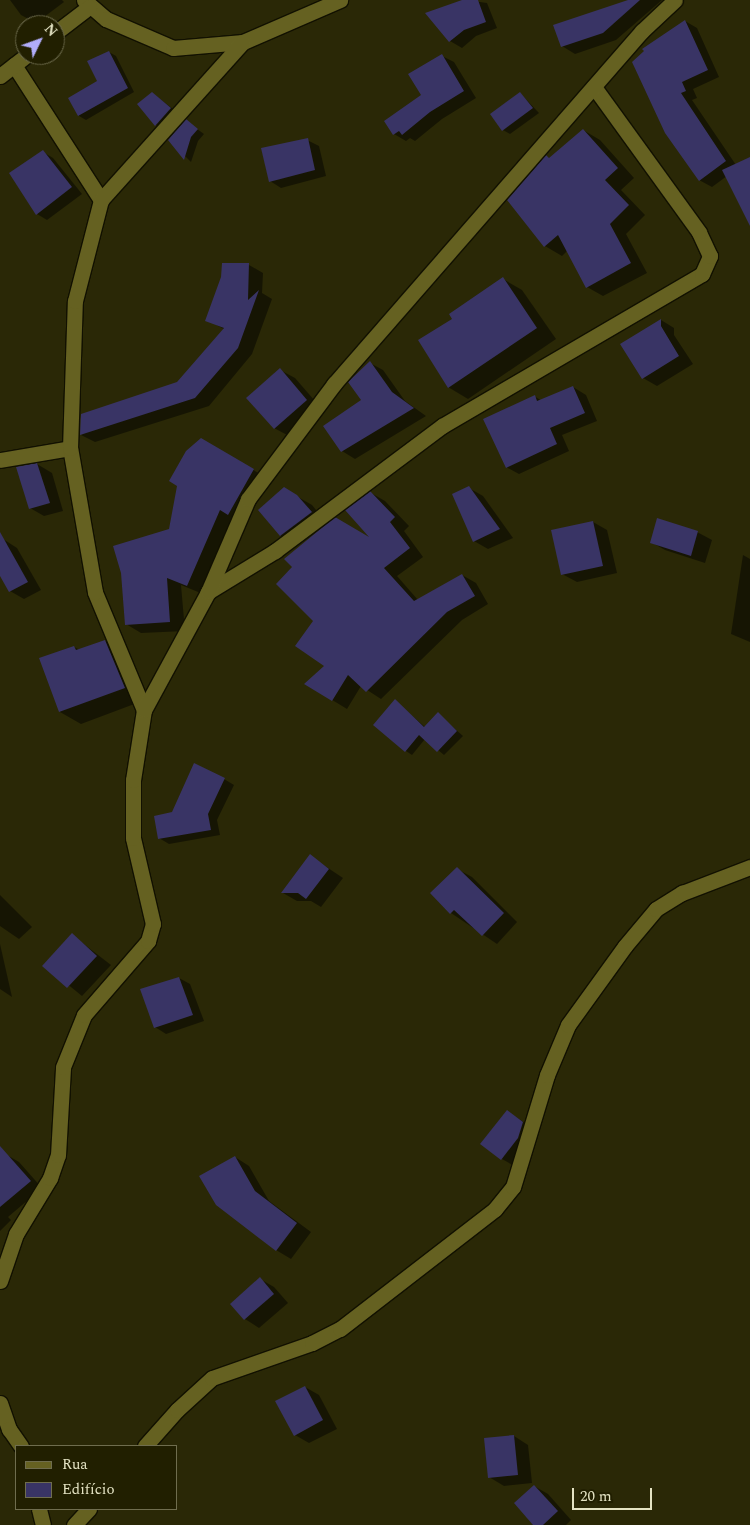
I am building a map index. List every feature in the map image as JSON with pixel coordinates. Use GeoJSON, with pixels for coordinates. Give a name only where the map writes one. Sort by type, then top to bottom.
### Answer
{"type":"FeatureCollection","features":[{"type":"Feature","properties":{"kind":"street"},"geometry":{"type":"LineString","coordinates":[[0,1281],[16,1234],[39,1200],[53,1171],[58,1155],[63,1067],[84,1015],[148,941],[153,924],[133,838],[133,780],[144,710],[208,592],[248,499],[334,384],[594,86],[675,0]]}},
{"type":"Feature","properties":{"kind":"street"},"geometry":{"type":"LineString","coordinates":[[65,23],[86,3],[106,19],[173,48],[243,42],[335,1]]}},
{"type":"Feature","properties":{"kind":"street"},"geometry":{"type":"LineString","coordinates":[[144,710],[95,592],[70,448],[75,301],[101,200],[243,42]]}},
{"type":"Feature","properties":{"kind":"street"},"geometry":{"type":"LineString","coordinates":[[0,76],[14,66],[101,200]]}},
{"type":"Feature","properties":{"kind":"street"},"geometry":{"type":"LineString","coordinates":[[208,592],[275,551],[442,426],[702,274],[710,256],[699,232],[594,86]]}},
{"type":"Feature","properties":{"kind":"street"},"geometry":{"type":"LineString","coordinates":[[0,460],[70,448]]}},
{"type":"Feature","properties":{"kind":"street"},"geometry":{"type":"LineString","coordinates":[[146,1445],[177,1410],[212,1378],[312,1344],[340,1329],[495,1209],[513,1187],[547,1075],[568,1025],[625,946],[656,909],[682,892],[750,867]]}},
{"type":"Feature","properties":{"kind":"street"},"geometry":{"type":"LineString","coordinates":[[0,1403],[9,1429],[20,1445]]}},
{"type":"Feature","properties":{"kind":"street"},"geometry":{"type":"LineString","coordinates":[[39,1510],[43,1525]]}},
{"type":"Feature","properties":{"kind":"street"},"geometry":{"type":"LineString","coordinates":[[74,1525],[88,1510]]}},
{"type":"Feature","properties":{"kind":"building"},"geometry":{"type":"Polygon","coordinates":[[[462,0],[478,0],[486,22],[464,30],[449,42],[425,13],[462,0]]]}},
{"type":"Feature","properties":{"kind":"building"},"geometry":{"type":"Polygon","coordinates":[[[628,0],[640,0],[603,33],[561,47],[553,25],[628,0]]]}},
{"type":"Feature","properties":{"kind":"building"},"geometry":{"type":"Polygon","coordinates":[[[685,20],[708,70],[682,82],[686,91],[681,93],[726,161],[699,181],[665,133],[632,62],[644,51],[642,49],[685,20]]]}},
{"type":"Feature","properties":{"kind":"building"},"geometry":{"type":"Polygon","coordinates":[[[109,51],[128,88],[78,116],[68,98],[97,81],[87,61],[109,51]]]}},
{"type":"Feature","properties":{"kind":"building"},"geometry":{"type":"Polygon","coordinates":[[[442,54],[464,91],[430,112],[402,135],[399,131],[393,135],[384,121],[421,95],[408,74],[442,54]]]}},
{"type":"Feature","properties":{"kind":"building"},"geometry":{"type":"Polygon","coordinates":[[[152,92],[171,108],[155,126],[137,104],[152,92]]]}},
{"type":"Feature","properties":{"kind":"building"},"geometry":{"type":"Polygon","coordinates":[[[520,92],[533,108],[502,131],[490,114],[520,92]]]}},
{"type":"Feature","properties":{"kind":"building"},"geometry":{"type":"Polygon","coordinates":[[[186,119],[198,129],[191,137],[184,160],[168,140],[186,119]]]}},
{"type":"Feature","properties":{"kind":"building"},"geometry":{"type":"Polygon","coordinates":[[[583,129],[618,168],[605,180],[629,205],[610,224],[631,263],[586,288],[558,235],[544,247],[507,200],[546,155],[549,158],[583,129]]]}},
{"type":"Feature","properties":{"kind":"building"},"geometry":{"type":"Polygon","coordinates":[[[308,138],[315,170],[269,182],[261,148],[308,138]]]}},
{"type":"Feature","properties":{"kind":"building"},"geometry":{"type":"Polygon","coordinates":[[[43,150],[72,187],[36,215],[9,173],[43,150]]]}},
{"type":"Feature","properties":{"kind":"building"},"geometry":{"type":"Polygon","coordinates":[[[750,157],[750,226],[722,170],[750,157]]]}},
{"type":"Feature","properties":{"kind":"building"},"geometry":{"type":"Polygon","coordinates":[[[222,263],[249,263],[248,300],[259,290],[238,348],[195,398],[80,435],[81,414],[177,382],[224,328],[205,321],[221,277],[222,263]]]}},
{"type":"Feature","properties":{"kind":"building"},"geometry":{"type":"Polygon","coordinates":[[[503,277],[537,328],[448,388],[418,340],[452,319],[449,314],[503,277]]]}},
{"type":"Feature","properties":{"kind":"building"},"geometry":{"type":"Polygon","coordinates":[[[661,319],[661,326],[679,356],[642,379],[620,344],[661,319]]]}},
{"type":"Feature","properties":{"kind":"building"},"geometry":{"type":"Polygon","coordinates":[[[370,361],[392,392],[414,408],[341,452],[323,426],[361,400],[348,382],[370,361]]]}},
{"type":"Feature","properties":{"kind":"building"},"geometry":{"type":"Polygon","coordinates":[[[280,368],[307,400],[274,429],[246,398],[280,368]]]}},
{"type":"Feature","properties":{"kind":"building"},"geometry":{"type":"Polygon","coordinates":[[[573,386],[585,413],[550,428],[557,444],[506,468],[483,419],[535,395],[537,401],[573,386]]]}},
{"type":"Feature","properties":{"kind":"building"},"geometry":{"type":"Polygon","coordinates":[[[201,438],[254,469],[228,515],[220,510],[187,586],[167,578],[170,622],[125,625],[121,573],[113,546],[169,529],[177,486],[169,481],[186,451],[201,438]]]}},
{"type":"Feature","properties":{"kind":"building"},"geometry":{"type":"Polygon","coordinates":[[[37,463],[50,503],[29,509],[16,467],[37,463]]]}},
{"type":"Feature","properties":{"kind":"building"},"geometry":{"type":"Polygon","coordinates":[[[469,486],[500,529],[473,542],[452,494],[469,486]]]}},
{"type":"Feature","properties":{"kind":"building"},"geometry":{"type":"Polygon","coordinates":[[[284,487],[297,495],[312,512],[280,536],[258,510],[284,487]]]}},
{"type":"Feature","properties":{"kind":"building"},"geometry":{"type":"Polygon","coordinates":[[[370,491],[395,517],[390,522],[410,548],[384,568],[414,601],[462,574],[475,596],[447,612],[366,692],[348,675],[332,701],[304,684],[324,666],[295,646],[313,621],[276,584],[292,567],[284,559],[335,517],[369,537],[345,510],[370,491]]]}},
{"type":"Feature","properties":{"kind":"building"},"geometry":{"type":"Polygon","coordinates":[[[657,518],[698,531],[691,556],[650,543],[657,518]]]}},
{"type":"Feature","properties":{"kind":"building"},"geometry":{"type":"Polygon","coordinates":[[[593,521],[603,566],[561,575],[551,530],[593,521]]]}},
{"type":"Feature","properties":{"kind":"building"},"geometry":{"type":"Polygon","coordinates":[[[0,532],[28,582],[9,592],[0,576],[0,532]]]}},
{"type":"Feature","properties":{"kind":"building"},"geometry":{"type":"Polygon","coordinates":[[[105,640],[125,688],[59,712],[39,658],[74,646],[76,650],[105,640]]]}},
{"type":"Feature","properties":{"kind":"building"},"geometry":{"type":"Polygon","coordinates":[[[395,699],[424,727],[438,712],[457,731],[437,752],[419,735],[405,752],[373,725],[395,699]]]}},
{"type":"Feature","properties":{"kind":"building"},"geometry":{"type":"Polygon","coordinates":[[[194,763],[225,778],[208,814],[211,830],[158,839],[154,816],[172,812],[194,763]]]}},
{"type":"Feature","properties":{"kind":"building"},"geometry":{"type":"Polygon","coordinates":[[[310,854],[329,869],[306,899],[298,893],[281,893],[310,854]]]}},
{"type":"Feature","properties":{"kind":"building"},"geometry":{"type":"Polygon","coordinates":[[[457,867],[504,913],[482,936],[454,910],[450,914],[430,893],[457,867]]]}},
{"type":"Feature","properties":{"kind":"building"},"geometry":{"type":"Polygon","coordinates":[[[72,933],[97,956],[67,988],[42,966],[72,933]]]}},
{"type":"Feature","properties":{"kind":"building"},"geometry":{"type":"Polygon","coordinates":[[[179,977],[193,1015],[154,1028],[140,989],[179,977]]]}},
{"type":"Feature","properties":{"kind":"building"},"geometry":{"type":"Polygon","coordinates":[[[507,1110],[523,1122],[518,1138],[501,1160],[480,1144],[507,1110]]]}},
{"type":"Feature","properties":{"kind":"building"},"geometry":{"type":"Polygon","coordinates":[[[0,1146],[31,1181],[0,1207],[0,1146]]]}},
{"type":"Feature","properties":{"kind":"building"},"geometry":{"type":"Polygon","coordinates":[[[235,1156],[255,1191],[297,1223],[276,1251],[216,1205],[199,1176],[235,1156]]]}},
{"type":"Feature","properties":{"kind":"building"},"geometry":{"type":"Polygon","coordinates":[[[260,1277],[274,1294],[244,1320],[230,1304],[260,1277]]]}},
{"type":"Feature","properties":{"kind":"building"},"geometry":{"type":"Polygon","coordinates":[[[305,1386],[323,1420],[294,1436],[275,1401],[305,1386]]]}},
{"type":"Feature","properties":{"kind":"building"},"geometry":{"type":"Polygon","coordinates":[[[514,1435],[518,1475],[488,1478],[484,1438],[514,1435]]]}},
{"type":"Feature","properties":{"kind":"building"},"geometry":{"type":"Polygon","coordinates":[[[534,1485],[558,1511],[543,1525],[533,1525],[514,1503],[534,1485]]]}}]}
